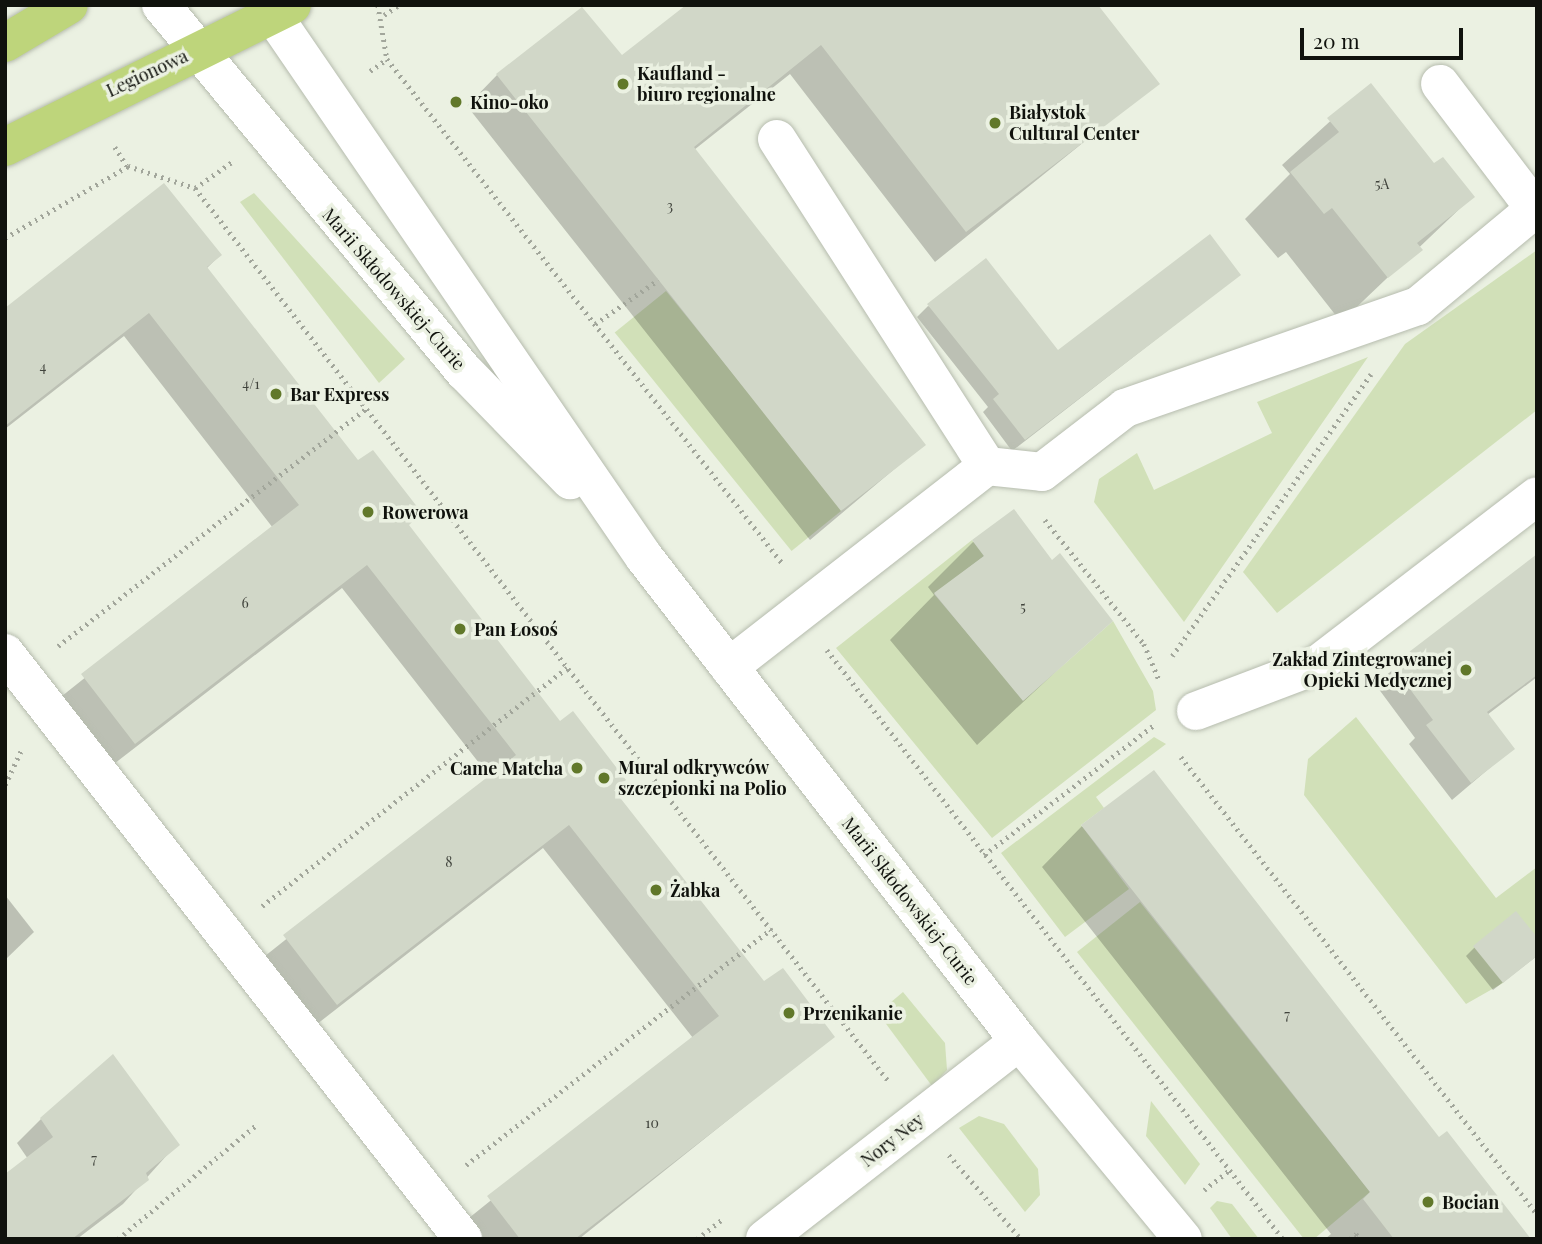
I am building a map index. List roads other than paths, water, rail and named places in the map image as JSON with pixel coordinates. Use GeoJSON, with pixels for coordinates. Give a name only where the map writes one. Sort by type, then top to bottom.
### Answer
{"type":"FeatureCollection","features":[{"type":"Feature","properties":{"kind":"main road"},"geometry":{"type":"LineString","coordinates":[[5,44],[69,5]]}},
{"type":"Feature","properties":{"kind":"main road","name":"Legionowa"},"geometry":{"type":"LineString","coordinates":[[5,147],[277,8]]}},
{"type":"Feature","properties":{"kind":"street","name":"Marii Skłodowskiej-Curie"},"geometry":{"type":"LineString","coordinates":[[161,5],[193,51],[465,372],[644,557]]}},
{"type":"Feature","properties":{"kind":"street","name":"Marii Skłodowskiej-Curie"},"geometry":{"type":"LineString","coordinates":[[277,8],[330,97],[644,557],[1019,1041],[1183,1239]]}},
{"type":"Feature","properties":{"kind":"street"},"geometry":{"type":"LineString","coordinates":[[729,667],[988,466],[1042,472],[1125,408],[1418,306],[1536,210],[1440,84]]}},
{"type":"Feature","properties":{"kind":"street"},"geometry":{"type":"LineString","coordinates":[[777,139],[988,466]]}},
{"type":"Feature","properties":{"kind":"street"},"geometry":{"type":"LineString","coordinates":[[1179,715],[1317,666],[1537,496]]}},
{"type":"Feature","properties":{"kind":"street"},"geometry":{"type":"LineString","coordinates":[[5,653],[463,1239]]}},
{"type":"Feature","properties":{"kind":"street","name":"Nory Ney"},"geometry":{"type":"LineString","coordinates":[[765,1239],[1019,1041]]}},
{"type":"Feature","properties":{"kind":"place","name":"Kaufland - biuro regionalne"},"geometry":{"type":"Point","coordinates":[623,84]}},
{"type":"Feature","properties":{"kind":"place","name":"Kino-oko"},"geometry":{"type":"Point","coordinates":[456,102]}},
{"type":"Feature","properties":{"kind":"place","name":"Białystok Cultural Center"},"geometry":{"type":"Point","coordinates":[995,123]}},
{"type":"Feature","properties":{"kind":"place","name":"Bar Express"},"geometry":{"type":"Point","coordinates":[276,394]}},
{"type":"Feature","properties":{"kind":"place","name":"Rowerowa"},"geometry":{"type":"Point","coordinates":[368,512]}},
{"type":"Feature","properties":{"kind":"place","name":"Pan Łosoś"},"geometry":{"type":"Point","coordinates":[460,629]}},
{"type":"Feature","properties":{"kind":"place","name":"Zakład Zintegrowanej Opieki Medycznej"},"geometry":{"type":"Point","coordinates":[1466,670]}},
{"type":"Feature","properties":{"kind":"place","name":"Came Matcha"},"geometry":{"type":"Point","coordinates":[577,768]}},
{"type":"Feature","properties":{"kind":"place","name":"Mural odkrywców szczepionki na Polio"},"geometry":{"type":"Point","coordinates":[604,778]}},
{"type":"Feature","properties":{"kind":"place","name":"Żabka"},"geometry":{"type":"Point","coordinates":[656,890]}},
{"type":"Feature","properties":{"kind":"place","name":"Przenikanie"},"geometry":{"type":"Point","coordinates":[789,1013]}},
{"type":"Feature","properties":{"kind":"place","name":"Bocian"},"geometry":{"type":"Point","coordinates":[1428,1202]}}]}
